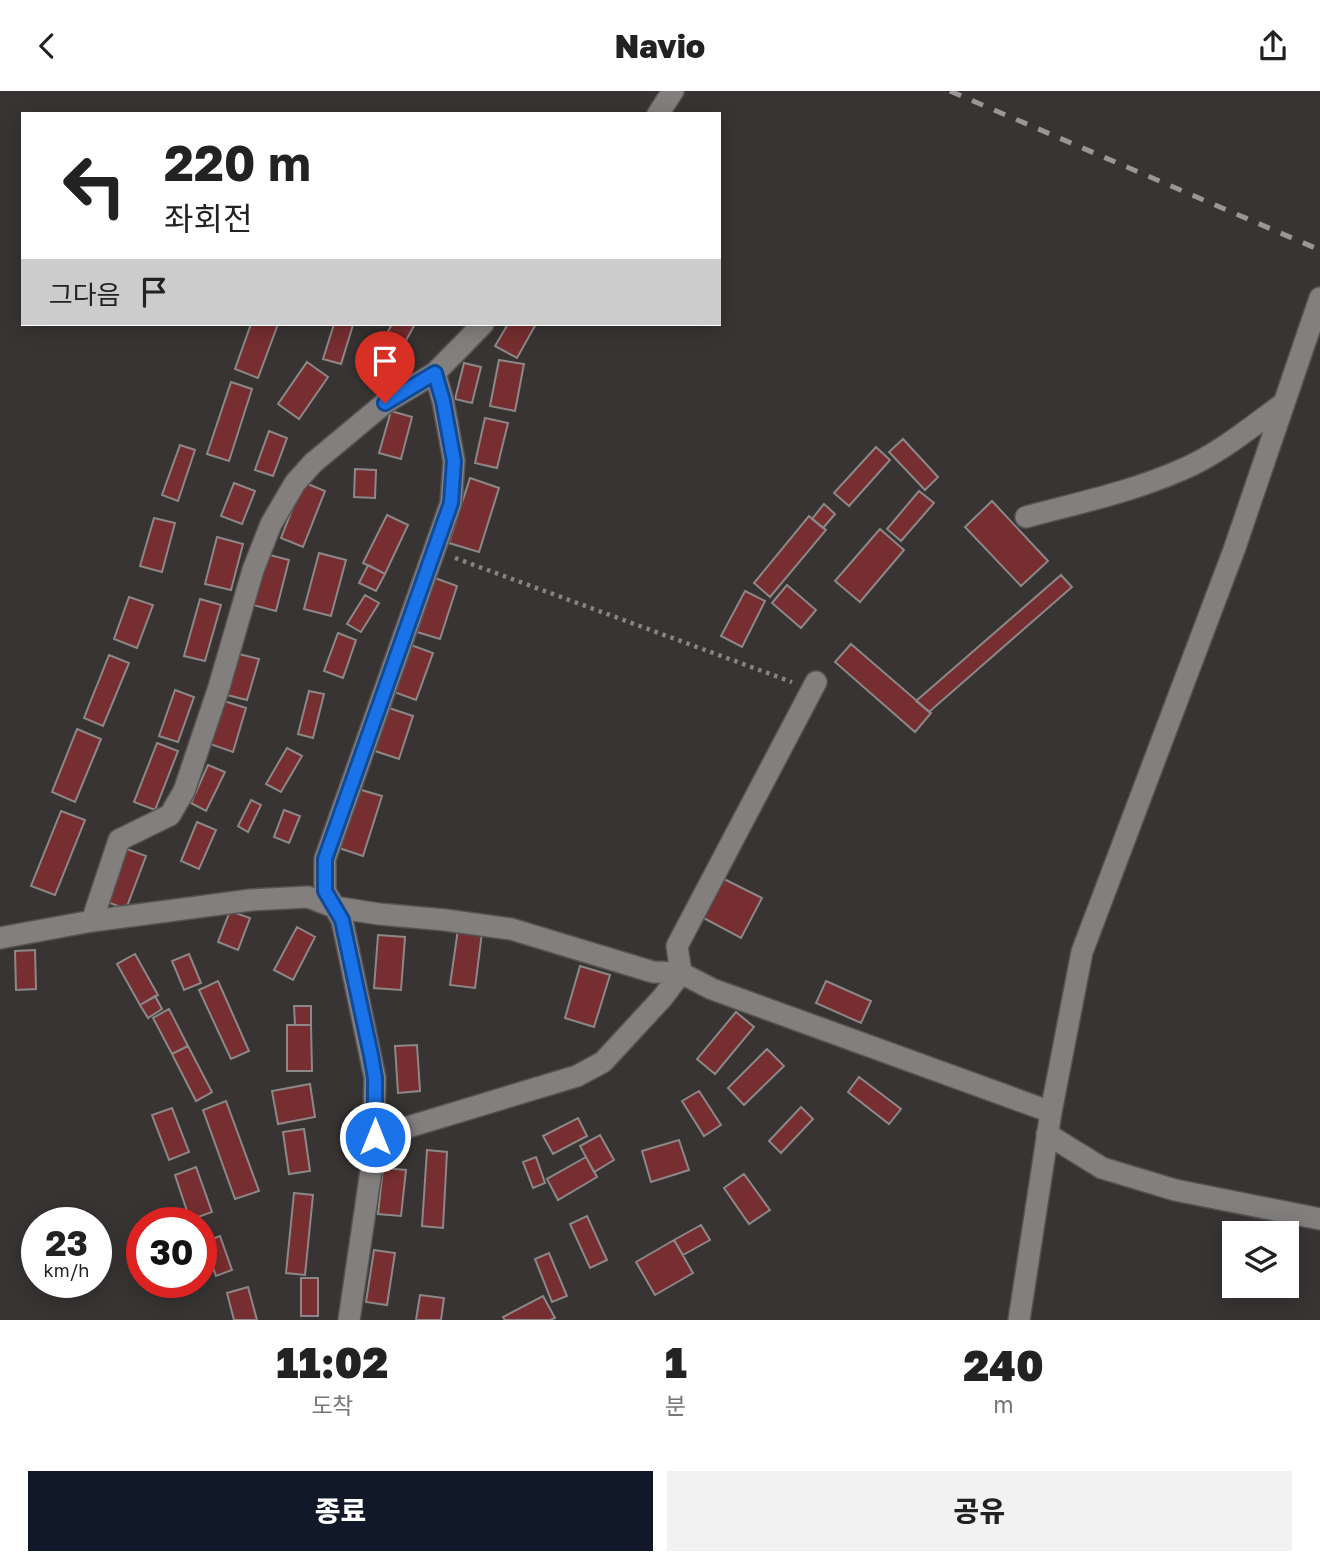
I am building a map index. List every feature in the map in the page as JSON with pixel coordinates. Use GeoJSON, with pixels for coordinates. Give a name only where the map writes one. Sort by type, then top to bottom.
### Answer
{"type":"FeatureCollection","features":[{"type":"Feature","properties":{"kind":"street"},"geometry":{"type":"LineString","coordinates":[[659,112],[673,91]]}},
{"type":"Feature","properties":{"kind":"street"},"geometry":{"type":"LineString","coordinates":[[1019,1320],[1047,1134],[1082,952],[1234,550],[1320,298]]}},
{"type":"Feature","properties":{"kind":"street"},"geometry":{"type":"LineString","coordinates":[[92,921],[119,840],[170,815],[184,791],[219,687],[253,570],[271,524],[295,483],[313,463],[385,403],[435,373],[481,326]]}},
{"type":"Feature","properties":{"kind":"street"},"geometry":{"type":"LineString","coordinates":[[349,1320],[375,1137],[373,1067],[342,920],[325,891],[325,859],[451,503],[454,461],[435,373]]}},
{"type":"Feature","properties":{"kind":"street"},"geometry":{"type":"LineString","coordinates":[[1026,517],[1129,490],[1182,470],[1222,449],[1284,403]]}},
{"type":"Feature","properties":{"kind":"street"},"geometry":{"type":"LineString","coordinates":[[375,1137],[577,1076],[603,1062],[663,997],[681,973],[677,946],[814,686]]}},
{"type":"Feature","properties":{"kind":"street"},"geometry":{"type":"LineString","coordinates":[[4,934],[262,899],[308,897],[334,907],[511,929],[653,972],[681,973],[712,989],[1051,1112]]}},
{"type":"Feature","properties":{"kind":"street"},"geometry":{"type":"LineString","coordinates":[[1047,1134],[1102,1168],[1175,1190],[1320,1219]]}},
{"type":"Feature","properties":{"kind":"path"},"geometry":{"type":"LineString","coordinates":[[435,551],[814,686]]}},
{"type":"Feature","properties":{"kind":"building"},"geometry":{"type":"Polygon","coordinates":[[[250,326],[277,326],[258,378],[235,369],[250,326]]]}},
{"type":"Feature","properties":{"kind":"building"},"geometry":{"type":"Polygon","coordinates":[[[333,326],[353,326],[341,364],[323,359],[333,326]]]}},
{"type":"Feature","properties":{"kind":"building"},"geometry":{"type":"Polygon","coordinates":[[[391,326],[414,326],[403,346],[385,337],[391,326]]]}},
{"type":"Feature","properties":{"kind":"building"},"geometry":{"type":"Polygon","coordinates":[[[507,326],[535,326],[517,358],[495,346],[507,326]]]}},
{"type":"Feature","properties":{"kind":"building"},"geometry":{"type":"Polygon","coordinates":[[[499,360],[524,364],[515,411],[490,406],[499,360]]]}},
{"type":"Feature","properties":{"kind":"building"},"geometry":{"type":"Polygon","coordinates":[[[307,362],[328,377],[299,419],[278,404],[307,362]]]}},
{"type":"Feature","properties":{"kind":"building"},"geometry":{"type":"Polygon","coordinates":[[[464,363],[481,367],[472,403],[455,399],[464,363]]]}},
{"type":"Feature","properties":{"kind":"building"},"geometry":{"type":"Polygon","coordinates":[[[231,382],[252,389],[229,461],[207,454],[231,382]]]}},
{"type":"Feature","properties":{"kind":"building"},"geometry":{"type":"Polygon","coordinates":[[[391,411],[412,417],[401,459],[379,453],[391,411]]]}},
{"type":"Feature","properties":{"kind":"building"},"geometry":{"type":"Polygon","coordinates":[[[485,418],[508,423],[497,468],[475,463],[485,418]]]}},
{"type":"Feature","properties":{"kind":"building"},"geometry":{"type":"Polygon","coordinates":[[[269,431],[287,438],[273,476],[255,470],[269,431]]]}},
{"type":"Feature","properties":{"kind":"building"},"geometry":{"type":"Polygon","coordinates":[[[903,439],[938,477],[925,490],[889,452],[903,439]]]}},
{"type":"Feature","properties":{"kind":"building"},"geometry":{"type":"Polygon","coordinates":[[[180,445],[195,450],[178,501],[162,495],[180,445]]]}},
{"type":"Feature","properties":{"kind":"building"},"geometry":{"type":"Polygon","coordinates":[[[876,447],[890,460],[849,506],[834,493],[876,447]]]}},
{"type":"Feature","properties":{"kind":"building"},"geometry":{"type":"Polygon","coordinates":[[[355,469],[376,470],[375,498],[354,497],[355,469]]]}},
{"type":"Feature","properties":{"kind":"building"},"geometry":{"type":"Polygon","coordinates":[[[470,478],[499,488],[479,552],[449,543],[470,478]]]}},
{"type":"Feature","properties":{"kind":"building"},"geometry":{"type":"Polygon","coordinates":[[[303,482],[325,491],[303,547],[281,538],[303,482]]]}},
{"type":"Feature","properties":{"kind":"building"},"geometry":{"type":"Polygon","coordinates":[[[234,483],[255,491],[242,524],[221,516],[234,483]]]}},
{"type":"Feature","properties":{"kind":"building"},"geometry":{"type":"Polygon","coordinates":[[[919,491],[934,503],[901,541],[887,529],[919,491]]]}},
{"type":"Feature","properties":{"kind":"building"},"geometry":{"type":"Polygon","coordinates":[[[992,501],[1048,561],[1021,586],[965,527],[992,501]]]}},
{"type":"Feature","properties":{"kind":"building"},"geometry":{"type":"Polygon","coordinates":[[[824,504],[835,514],[823,528],[812,519],[824,504]]]}},
{"type":"Feature","properties":{"kind":"building"},"geometry":{"type":"Polygon","coordinates":[[[387,515],[408,525],[385,574],[363,563],[387,515]]]}},
{"type":"Feature","properties":{"kind":"building"},"geometry":{"type":"Polygon","coordinates":[[[809,516],[826,530],[770,597],[754,583],[809,516]]]}},
{"type":"Feature","properties":{"kind":"building"},"geometry":{"type":"Polygon","coordinates":[[[154,518],[175,523],[162,572],[140,566],[154,518]]]}},
{"type":"Feature","properties":{"kind":"building"},"geometry":{"type":"Polygon","coordinates":[[[880,529],[904,550],[860,602],[835,581],[880,529]]]}},
{"type":"Feature","properties":{"kind":"building"},"geometry":{"type":"Polygon","coordinates":[[[217,537],[243,544],[231,590],[205,584],[217,537]]]}},
{"type":"Feature","properties":{"kind":"building"},"geometry":{"type":"Polygon","coordinates":[[[319,553],[346,560],[331,616],[304,609],[319,553]]]}},
{"type":"Feature","properties":{"kind":"building"},"geometry":{"type":"Polygon","coordinates":[[[266,554],[289,560],[276,611],[253,605],[266,554]]]}},
{"type":"Feature","properties":{"kind":"building"},"geometry":{"type":"Polygon","coordinates":[[[368,565],[385,574],[376,591],[359,583],[368,565]]]}},
{"type":"Feature","properties":{"kind":"building"},"geometry":{"type":"Polygon","coordinates":[[[1061,575],[1072,587],[929,712],[916,701],[1061,575]]]}},
{"type":"Feature","properties":{"kind":"building"},"geometry":{"type":"Polygon","coordinates":[[[435,578],[457,586],[440,639],[417,632],[435,578]]]}},
{"type":"Feature","properties":{"kind":"building"},"geometry":{"type":"Polygon","coordinates":[[[787,585],[816,610],[801,628],[772,603],[787,585]]]}},
{"type":"Feature","properties":{"kind":"building"},"geometry":{"type":"Polygon","coordinates":[[[745,591],[765,601],[742,647],[721,636],[745,591]]]}},
{"type":"Feature","properties":{"kind":"building"},"geometry":{"type":"Polygon","coordinates":[[[365,595],[379,603],[361,632],[347,624],[365,595]]]}},
{"type":"Feature","properties":{"kind":"building"},"geometry":{"type":"Polygon","coordinates":[[[129,597],[153,605],[137,648],[114,639],[129,597]]]}},
{"type":"Feature","properties":{"kind":"building"},"geometry":{"type":"Polygon","coordinates":[[[200,599],[221,605],[205,661],[184,656],[200,599]]]}},
{"type":"Feature","properties":{"kind":"building"},"geometry":{"type":"Polygon","coordinates":[[[338,633],[356,640],[343,678],[324,671],[338,633]]]}},
{"type":"Feature","properties":{"kind":"building"},"geometry":{"type":"Polygon","coordinates":[[[851,644],[931,713],[915,732],[835,662],[851,644]]]}},
{"type":"Feature","properties":{"kind":"building"},"geometry":{"type":"Polygon","coordinates":[[[411,645],[433,653],[416,700],[394,692],[411,645]]]}},
{"type":"Feature","properties":{"kind":"building"},"geometry":{"type":"Polygon","coordinates":[[[239,654],[259,659],[247,700],[227,695],[239,654]]]}},
{"type":"Feature","properties":{"kind":"building"},"geometry":{"type":"Polygon","coordinates":[[[109,655],[129,663],[103,726],[84,718],[109,655]]]}},
{"type":"Feature","properties":{"kind":"building"},"geometry":{"type":"Polygon","coordinates":[[[175,690],[194,697],[178,742],[159,736],[175,690]]]}},
{"type":"Feature","properties":{"kind":"building"},"geometry":{"type":"Polygon","coordinates":[[[309,691],[324,694],[313,738],[298,734],[309,691]]]}},
{"type":"Feature","properties":{"kind":"building"},"geometry":{"type":"Polygon","coordinates":[[[224,701],[246,708],[233,752],[210,744],[224,701]]]}},
{"type":"Feature","properties":{"kind":"building"},"geometry":{"type":"Polygon","coordinates":[[[386,707],[413,716],[399,759],[372,750],[386,707]]]}},
{"type":"Feature","properties":{"kind":"building"},"geometry":{"type":"Polygon","coordinates":[[[77,729],[101,739],[75,802],[52,792],[77,729]]]}},
{"type":"Feature","properties":{"kind":"building"},"geometry":{"type":"Polygon","coordinates":[[[157,743],[178,751],[155,810],[134,802],[157,743]]]}},
{"type":"Feature","properties":{"kind":"building"},"geometry":{"type":"Polygon","coordinates":[[[287,748],[302,756],[281,792],[266,784],[287,748]]]}},
{"type":"Feature","properties":{"kind":"building"},"geometry":{"type":"Polygon","coordinates":[[[208,765],[225,772],[206,811],[191,803],[208,765]]]}},
{"type":"Feature","properties":{"kind":"building"},"geometry":{"type":"Polygon","coordinates":[[[358,789],[382,796],[363,856],[339,848],[358,789]]]}},
{"type":"Feature","properties":{"kind":"building"},"geometry":{"type":"Polygon","coordinates":[[[251,800],[261,805],[248,832],[238,826],[251,800]]]}},
{"type":"Feature","properties":{"kind":"building"},"geometry":{"type":"Polygon","coordinates":[[[284,810],[300,816],[289,843],[274,837],[284,810]]]}},
{"type":"Feature","properties":{"kind":"building"},"geometry":{"type":"Polygon","coordinates":[[[61,811],[85,820],[55,895],[31,886],[61,811]]]}},
{"type":"Feature","properties":{"kind":"building"},"geometry":{"type":"Polygon","coordinates":[[[197,822],[216,830],[199,869],[181,861],[197,822]]]}},
{"type":"Feature","properties":{"kind":"building"},"geometry":{"type":"Polygon","coordinates":[[[127,849],[146,856],[126,909],[107,902],[127,849]]]}},
{"type":"Feature","properties":{"kind":"building"},"geometry":{"type":"Polygon","coordinates":[[[720,877],[762,898],[741,938],[700,916],[720,877]]]}},
{"type":"Feature","properties":{"kind":"building"},"geometry":{"type":"Polygon","coordinates":[[[230,911],[250,918],[238,950],[218,942],[230,911]]]}},
{"type":"Feature","properties":{"kind":"building"},"geometry":{"type":"Polygon","coordinates":[[[297,927],[315,937],[293,980],[274,970],[297,927]]]}},
{"type":"Feature","properties":{"kind":"building"},"geometry":{"type":"Polygon","coordinates":[[[458,929],[482,932],[475,988],[450,985],[458,929]]]}},
{"type":"Feature","properties":{"kind":"building"},"geometry":{"type":"Polygon","coordinates":[[[378,935],[405,937],[401,990],[374,988],[378,935]]]}},
{"type":"Feature","properties":{"kind":"building"},"geometry":{"type":"Polygon","coordinates":[[[35,950],[36,989],[16,990],[15,951],[35,950]]]}},
{"type":"Feature","properties":{"kind":"building"},"geometry":{"type":"Polygon","coordinates":[[[135,954],[158,995],[140,1005],[117,964],[135,954]]]}},
{"type":"Feature","properties":{"kind":"building"},"geometry":{"type":"Polygon","coordinates":[[[189,954],[201,983],[184,990],[172,961],[189,954]]]}},
{"type":"Feature","properties":{"kind":"building"},"geometry":{"type":"Polygon","coordinates":[[[580,966],[610,975],[594,1027],[565,1018],[580,966]]]}},
{"type":"Feature","properties":{"kind":"building"},"geometry":{"type":"Polygon","coordinates":[[[218,981],[249,1051],[231,1059],[199,990],[218,981]]]}},
{"type":"Feature","properties":{"kind":"building"},"geometry":{"type":"Polygon","coordinates":[[[826,981],[871,1001],[861,1023],[816,1003],[826,981]]]}},
{"type":"Feature","properties":{"kind":"building"},"geometry":{"type":"Polygon","coordinates":[[[155,996],[162,1009],[148,1018],[140,1005],[155,996]]]}},
{"type":"Feature","properties":{"kind":"building"},"geometry":{"type":"Polygon","coordinates":[[[294,1006],[311,1006],[311,1025],[295,1025],[294,1006]]]}},
{"type":"Feature","properties":{"kind":"building"},"geometry":{"type":"Polygon","coordinates":[[[169,1009],[188,1046],[172,1054],[153,1018],[169,1009]]]}},
{"type":"Feature","properties":{"kind":"building"},"geometry":{"type":"Polygon","coordinates":[[[736,1012],[754,1027],[715,1074],[697,1059],[736,1012]]]}},
{"type":"Feature","properties":{"kind":"building"},"geometry":{"type":"Polygon","coordinates":[[[287,1025],[311,1025],[312,1071],[287,1071],[287,1025]]]}},
{"type":"Feature","properties":{"kind":"building"},"geometry":{"type":"Polygon","coordinates":[[[417,1045],[420,1091],[398,1093],[395,1046],[417,1045]]]}},
{"type":"Feature","properties":{"kind":"building"},"geometry":{"type":"Polygon","coordinates":[[[188,1046],[212,1092],[196,1101],[172,1054],[188,1046]]]}},
{"type":"Feature","properties":{"kind":"building"},"geometry":{"type":"Polygon","coordinates":[[[767,1049],[784,1066],[744,1105],[728,1088],[767,1049]]]}},
{"type":"Feature","properties":{"kind":"building"},"geometry":{"type":"Polygon","coordinates":[[[859,1077],[901,1109],[889,1124],[848,1092],[859,1077]]]}},
{"type":"Feature","properties":{"kind":"building"},"geometry":{"type":"Polygon","coordinates":[[[310,1084],[315,1117],[278,1124],[272,1091],[310,1084]]]}},
{"type":"Feature","properties":{"kind":"building"},"geometry":{"type":"Polygon","coordinates":[[[699,1091],[721,1125],[704,1136],[682,1101],[699,1091]]]}},
{"type":"Feature","properties":{"kind":"building"},"geometry":{"type":"Polygon","coordinates":[[[226,1101],[259,1191],[235,1199],[203,1110],[226,1101]]]}},
{"type":"Feature","properties":{"kind":"building"},"geometry":{"type":"Polygon","coordinates":[[[801,1107],[813,1119],[781,1153],[769,1141],[801,1107]]]}},
{"type":"Feature","properties":{"kind":"building"},"geometry":{"type":"Polygon","coordinates":[[[172,1108],[189,1152],[169,1160],[152,1115],[172,1108]]]}},
{"type":"Feature","properties":{"kind":"building"},"geometry":{"type":"Polygon","coordinates":[[[578,1118],[587,1136],[553,1154],[543,1136],[578,1118]]]}},
{"type":"Feature","properties":{"kind":"building"},"geometry":{"type":"Polygon","coordinates":[[[304,1129],[310,1171],[289,1174],[283,1132],[304,1129]]]}},
{"type":"Feature","properties":{"kind":"building"},"geometry":{"type":"Polygon","coordinates":[[[600,1135],[614,1160],[594,1172],[580,1146],[600,1135]]]}},
{"type":"Feature","properties":{"kind":"building"},"geometry":{"type":"Polygon","coordinates":[[[679,1140],[689,1170],[651,1182],[642,1151],[679,1140]]]}},
{"type":"Feature","properties":{"kind":"building"},"geometry":{"type":"Polygon","coordinates":[[[427,1150],[447,1152],[443,1228],[422,1226],[427,1150]]]}},
{"type":"Feature","properties":{"kind":"building"},"geometry":{"type":"Polygon","coordinates":[[[536,1157],[545,1183],[533,1188],[523,1162],[536,1157]]]}},
{"type":"Feature","properties":{"kind":"building"},"geometry":{"type":"Polygon","coordinates":[[[586,1157],[597,1177],[558,1200],[547,1179],[586,1157]]]}},
{"type":"Feature","properties":{"kind":"building"},"geometry":{"type":"Polygon","coordinates":[[[196,1167],[210,1207],[186,1207],[175,1175],[196,1167]]]}},
{"type":"Feature","properties":{"kind":"building"},"geometry":{"type":"Polygon","coordinates":[[[383,1168],[406,1170],[401,1216],[378,1214],[383,1168]]]}},
{"type":"Feature","properties":{"kind":"building"},"geometry":{"type":"Polygon","coordinates":[[[744,1174],[770,1210],[749,1224],[724,1188],[744,1174]]]}},
{"type":"Feature","properties":{"kind":"building"},"geometry":{"type":"Polygon","coordinates":[[[294,1193],[313,1195],[305,1275],[286,1273],[294,1193]]]}},
{"type":"Feature","properties":{"kind":"building"},"geometry":{"type":"Polygon","coordinates":[[[587,1216],[607,1260],[590,1268],[570,1224],[587,1216]]]}},
{"type":"Feature","properties":{"kind":"building"},"geometry":{"type":"Polygon","coordinates":[[[701,1225],[710,1240],[683,1255],[674,1240],[701,1225]]]}},
{"type":"Feature","properties":{"kind":"building"},"geometry":{"type":"Polygon","coordinates":[[[220,1236],[232,1270],[217,1276],[217,1237],[220,1236]]]}},
{"type":"Feature","properties":{"kind":"building"},"geometry":{"type":"Polygon","coordinates":[[[674,1240],[693,1273],[655,1295],[636,1262],[674,1240]]]}},
{"type":"Feature","properties":{"kind":"building"},"geometry":{"type":"Polygon","coordinates":[[[374,1250],[395,1253],[387,1305],[366,1302],[374,1250]]]}},
{"type":"Feature","properties":{"kind":"building"},"geometry":{"type":"Polygon","coordinates":[[[549,1253],[567,1296],[552,1302],[535,1259],[549,1253]]]}},
{"type":"Feature","properties":{"kind":"building"},"geometry":{"type":"Polygon","coordinates":[[[301,1278],[318,1278],[318,1316],[301,1316],[301,1278]]]}},
{"type":"Feature","properties":{"kind":"building"},"geometry":{"type":"Polygon","coordinates":[[[248,1287],[257,1320],[234,1320],[227,1293],[248,1287]]]}},
{"type":"Feature","properties":{"kind":"building"},"geometry":{"type":"Polygon","coordinates":[[[420,1295],[444,1298],[441,1320],[416,1320],[420,1295]]]}},
{"type":"Feature","properties":{"kind":"building"},"geometry":{"type":"Polygon","coordinates":[[[543,1296],[555,1318],[505,1320],[503,1317],[543,1296]]]}},
{"type":"Feature","properties":{"kind":"railway"},"geometry":{"type":"LineString","coordinates":[[950,91],[1320,250]]}},
{"type":"Feature","properties":{"kind":"route"},"geometry":{"type":"LineString","coordinates":[[375,1137],[375,1078],[371,1055],[342,920],[325,891],[325,859],[451,503],[454,461],[435,373],[385,403]]}}]}
